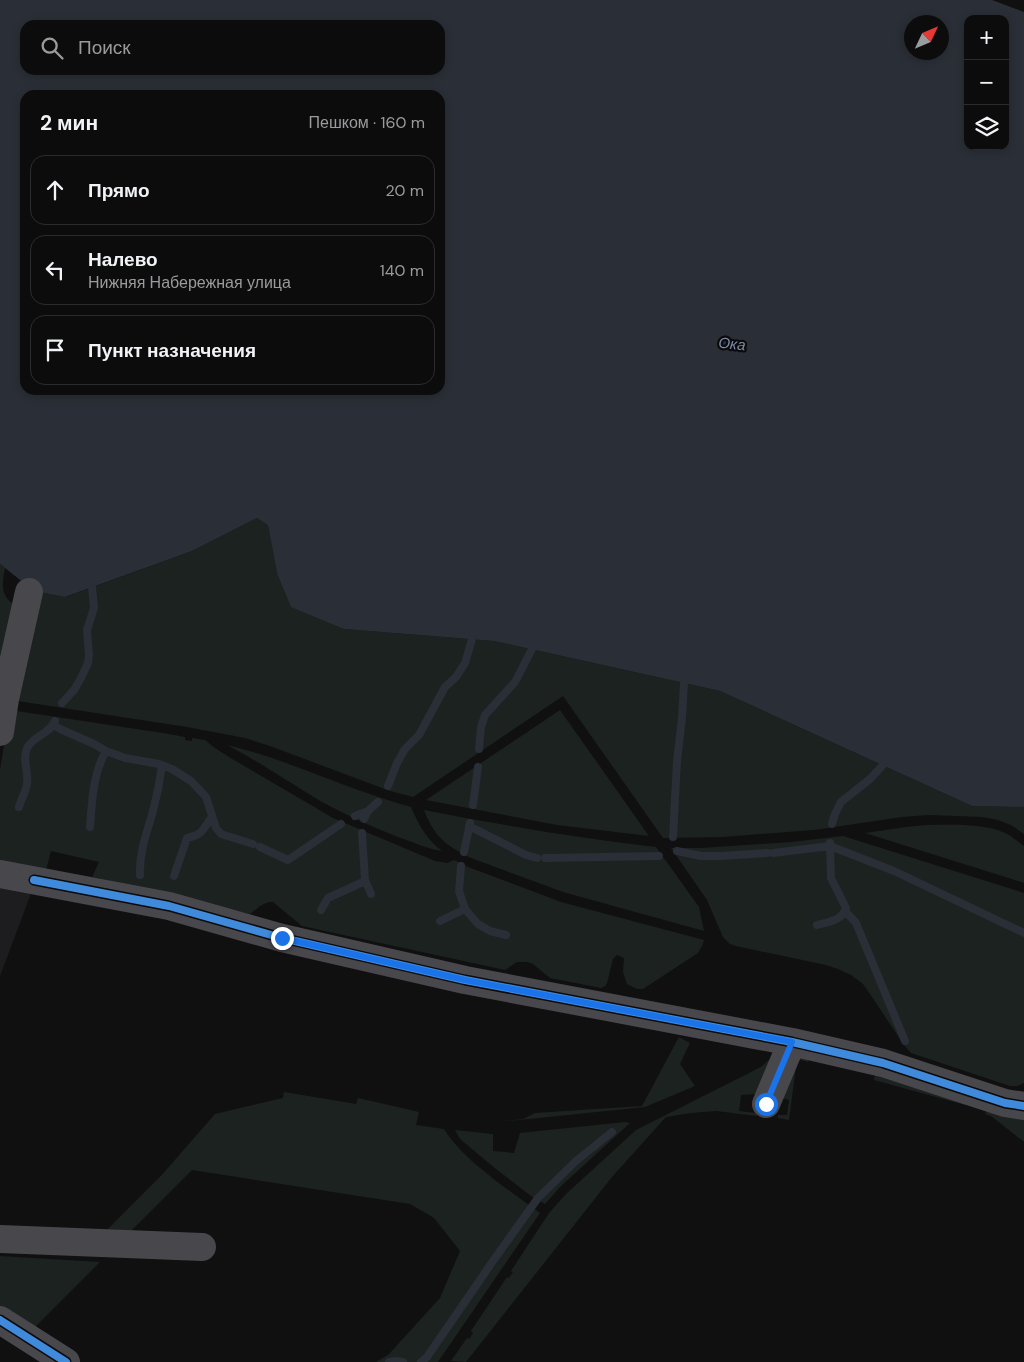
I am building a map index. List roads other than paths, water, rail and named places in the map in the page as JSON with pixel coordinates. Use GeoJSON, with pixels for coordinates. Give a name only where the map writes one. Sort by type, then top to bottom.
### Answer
{"type":"FeatureCollection","features":[{"type":"Feature","properties":{"kind":"street"},"geometry":{"type":"LineString","coordinates":[[0,732],[5,699],[29,592]]}},
{"type":"Feature","properties":{"kind":"street"},"geometry":{"type":"LineString","coordinates":[[0,874],[169,906],[291,940],[465,980],[792,1042],[834,1061],[883,1064],[977,1102],[1006,1102],[1024,1106]]}},
{"type":"Feature","properties":{"kind":"street"},"geometry":{"type":"LineString","coordinates":[[766,1104],[792,1042]]}},
{"type":"Feature","properties":{"kind":"street"},"geometry":{"type":"LineString","coordinates":[[0,1239],[202,1247]]}},
{"type":"Feature","properties":{"kind":"street"},"geometry":{"type":"LineString","coordinates":[[0,1320],[66,1362]]}},
{"type":"Feature","properties":{"kind":"water","name":"Ока"},"geometry":{"type":"Polygon","coordinates":[[[0,0],[992,0],[1024,12],[1024,807],[972,806],[720,691],[494,641],[344,629],[291,607],[277,573],[268,525],[257,518],[192,551],[65,597],[34,591],[0,564],[0,0]]]}},
{"type":"Feature","properties":{"kind":"waterway"},"geometry":{"type":"LineString","coordinates":[[62,703],[74,690],[88,663],[87,630],[94,608],[92,587]]}},
{"type":"Feature","properties":{"kind":"waterway"},"geometry":{"type":"LineString","coordinates":[[388,786],[405,749],[419,735],[445,687],[456,677],[465,663],[472,639]]}},
{"type":"Feature","properties":{"kind":"waterway"},"geometry":{"type":"LineString","coordinates":[[479,749],[481,727],[485,715],[515,682],[532,649]]}},
{"type":"Feature","properties":{"kind":"waterway"},"geometry":{"type":"LineString","coordinates":[[673,837],[684,683]]}},
{"type":"Feature","properties":{"kind":"waterway"},"geometry":{"type":"LineString","coordinates":[[19,807],[27,784],[25,757],[27,748],[49,729],[55,721]]}},
{"type":"Feature","properties":{"kind":"waterway"},"geometry":{"type":"LineString","coordinates":[[54,725],[106,751],[125,758],[159,764],[172,769],[191,781],[206,797],[216,828],[221,834],[253,844]]}},
{"type":"Feature","properties":{"kind":"waterway"},"geometry":{"type":"LineString","coordinates":[[90,827],[98,768],[106,751]]}},
{"type":"Feature","properties":{"kind":"waterway"},"geometry":{"type":"LineString","coordinates":[[140,875],[142,850],[156,800],[162,765]]}},
{"type":"Feature","properties":{"kind":"waterway"},"geometry":{"type":"LineString","coordinates":[[832,824],[841,802],[870,779],[883,765]]}},
{"type":"Feature","properties":{"kind":"waterway"},"geometry":{"type":"LineString","coordinates":[[473,805],[478,767]]}},
{"type":"Feature","properties":{"kind":"waterway"},"geometry":{"type":"LineString","coordinates":[[364,819],[368,811],[378,802]]}},
{"type":"Feature","properties":{"kind":"waterway"},"geometry":{"type":"LineString","coordinates":[[355,816],[368,811]]}},
{"type":"Feature","properties":{"kind":"waterway"},"geometry":{"type":"LineString","coordinates":[[174,876],[187,838],[200,833],[212,817]]}},
{"type":"Feature","properties":{"kind":"waterway"},"geometry":{"type":"LineString","coordinates":[[464,852],[470,823]]}},
{"type":"Feature","properties":{"kind":"waterway"},"geometry":{"type":"LineString","coordinates":[[260,847],[288,860],[341,824]]}},
{"type":"Feature","properties":{"kind":"waterway"},"geometry":{"type":"LineString","coordinates":[[469,826],[526,855],[537,858]]}},
{"type":"Feature","properties":{"kind":"waterway"},"geometry":{"type":"LineString","coordinates":[[321,910],[328,898],[365,880],[362,833]]}},
{"type":"Feature","properties":{"kind":"waterway"},"geometry":{"type":"LineString","coordinates":[[817,925],[838,918],[846,908],[831,878],[830,843]]}},
{"type":"Feature","properties":{"kind":"waterway"},"geometry":{"type":"LineString","coordinates":[[773,853],[830,846],[894,871],[1024,933]]}},
{"type":"Feature","properties":{"kind":"waterway"},"geometry":{"type":"LineString","coordinates":[[677,851],[701,856],[767,853]]}},
{"type":"Feature","properties":{"kind":"waterway"},"geometry":{"type":"LineString","coordinates":[[545,858],[659,856]]}},
{"type":"Feature","properties":{"kind":"waterway"},"geometry":{"type":"LineString","coordinates":[[461,866],[459,891],[465,909],[478,924],[490,931],[506,935]]}},
{"type":"Feature","properties":{"kind":"waterway"},"geometry":{"type":"LineString","coordinates":[[365,880],[371,894]]}},
{"type":"Feature","properties":{"kind":"waterway"},"geometry":{"type":"LineString","coordinates":[[440,921],[465,909]]}},
{"type":"Feature","properties":{"kind":"waterway"},"geometry":{"type":"LineString","coordinates":[[845,911],[856,923],[905,1041]]}},
{"type":"Feature","properties":{"kind":"waterway"},"geometry":{"type":"LineString","coordinates":[[421,1362],[427,1357],[538,1198],[576,1161],[612,1132]]}},
{"type":"Feature","properties":{"kind":"waterway"},"geometry":{"type":"LineString","coordinates":[[389,1362],[403,1362]]}}]}
